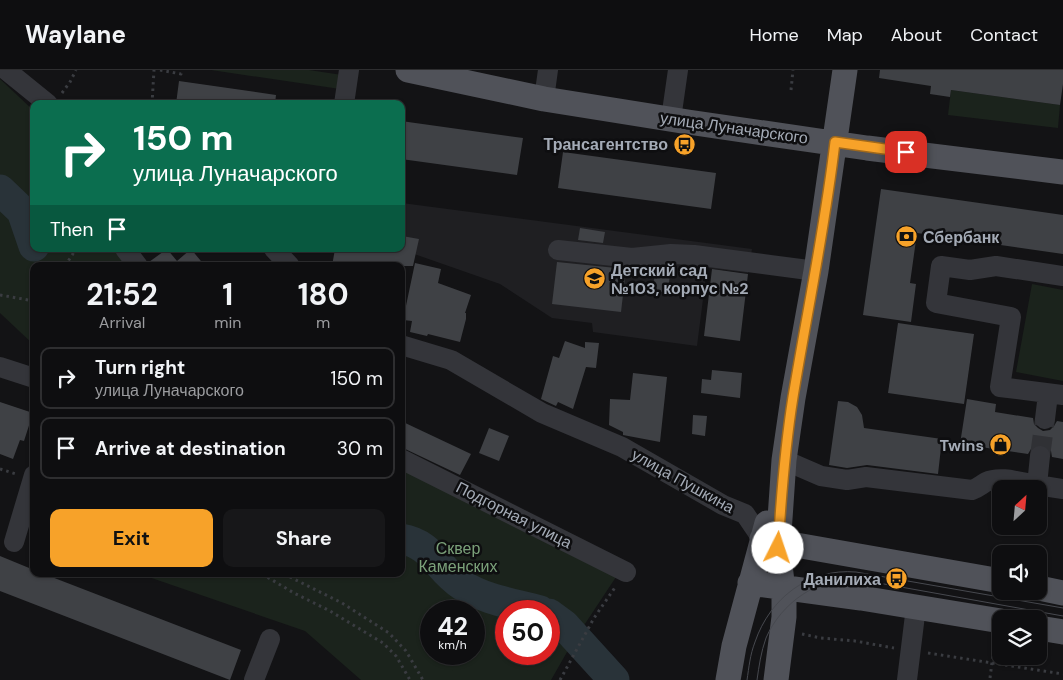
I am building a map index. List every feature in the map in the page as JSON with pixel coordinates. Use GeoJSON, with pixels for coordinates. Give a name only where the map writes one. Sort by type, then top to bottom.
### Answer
{"type":"FeatureCollection","features":[{"type":"Feature","properties":{"kind":"main road","name":"улица Луначарского"},"geometry":{"type":"LineString","coordinates":[[414,70],[544,99],[671,119],[867,148],[1063,172]]}},
{"type":"Feature","properties":{"kind":"main road"},"geometry":{"type":"LineString","coordinates":[[729,678],[734,646],[750,583],[770,540],[816,271],[845,70]]}},
{"type":"Feature","properties":{"kind":"main road"},"geometry":{"type":"LineString","coordinates":[[770,540],[992,580]]}},
{"type":"Feature","properties":{"kind":"main road"},"geometry":{"type":"LineString","coordinates":[[770,540],[783,589],[783,633],[776,680]]}},
{"type":"Feature","properties":{"kind":"main road"},"geometry":{"type":"LineString","coordinates":[[750,583],[860,598],[992,620]]}},
{"type":"Feature","properties":{"kind":"main road"},"geometry":{"type":"LineString","coordinates":[[1047,590],[1063,593]]}},
{"type":"Feature","properties":{"kind":"main road"},"geometry":{"type":"LineString","coordinates":[[1047,629],[1063,632]]}},
{"type":"Feature","properties":{"kind":"street"},"geometry":{"type":"LineString","coordinates":[[6,70],[54,100]]}},
{"type":"Feature","properties":{"kind":"street"},"geometry":{"type":"LineString","coordinates":[[345,100],[349,70]]}},
{"type":"Feature","properties":{"kind":"street"},"geometry":{"type":"LineString","coordinates":[[544,99],[548,70]]}},
{"type":"Feature","properties":{"kind":"street"},"geometry":{"type":"LineString","coordinates":[[671,119],[678,70]]}},
{"type":"Feature","properties":{"kind":"street"},"geometry":{"type":"LineString","coordinates":[[558,250],[625,258],[694,254],[816,271]]}},
{"type":"Feature","properties":{"kind":"street"},"geometry":{"type":"LineString","coordinates":[[127,252],[135,262]]}},
{"type":"Feature","properties":{"kind":"street"},"geometry":{"type":"LineString","coordinates":[[277,252],[286,262]]}},
{"type":"Feature","properties":{"kind":"street"},"geometry":{"type":"LineString","coordinates":[[1045,420],[1056,394],[1000,387],[1011,317],[936,303],[941,266],[970,270],[996,266],[1063,276]]}},
{"type":"Feature","properties":{"kind":"street","name":"улица Пушкина"},"geometry":{"type":"LineString","coordinates":[[405,346],[451,360],[542,413],[622,447],[723,505],[746,514],[770,540]]}},
{"type":"Feature","properties":{"kind":"street"},"geometry":{"type":"LineString","coordinates":[[0,366],[30,377]]}},
{"type":"Feature","properties":{"kind":"street"},"geometry":{"type":"LineString","coordinates":[[1038,480],[1040,456]]}},
{"type":"Feature","properties":{"kind":"street"},"geometry":{"type":"LineString","coordinates":[[784,460],[821,476],[847,480],[866,477],[964,490],[979,488],[984,483],[992,481]]}},
{"type":"Feature","properties":{"kind":"street","name":"Подгорная улица"},"geometry":{"type":"LineString","coordinates":[[405,461],[623,576]]}},
{"type":"Feature","properties":{"kind":"street"},"geometry":{"type":"LineString","coordinates":[[14,542],[28,476]]}},
{"type":"Feature","properties":{"kind":"street"},"geometry":{"type":"LineString","coordinates":[[1048,487],[1063,489]]}},
{"type":"Feature","properties":{"kind":"street"},"geometry":{"type":"LineString","coordinates":[[908,680],[916,607]]}},
{"type":"Feature","properties":{"kind":"street"},"geometry":{"type":"LineString","coordinates":[[254,680],[270,638]]}},
{"type":"Feature","properties":{"kind":"path"},"geometry":{"type":"LineString","coordinates":[[54,100],[70,82],[76,70]]}},
{"type":"Feature","properties":{"kind":"path"},"geometry":{"type":"LineString","coordinates":[[152,100],[154,70]]}},
{"type":"Feature","properties":{"kind":"path"},"geometry":{"type":"LineString","coordinates":[[160,70],[181,74],[182,70]]}},
{"type":"Feature","properties":{"kind":"path"},"geometry":{"type":"LineString","coordinates":[[791,90],[794,70]]}},
{"type":"Feature","properties":{"kind":"path"},"geometry":{"type":"LineString","coordinates":[[0,295],[30,300]]}},
{"type":"Feature","properties":{"kind":"path"},"geometry":{"type":"LineString","coordinates":[[0,469],[28,476]]}},
{"type":"Feature","properties":{"kind":"path"},"geometry":{"type":"LineString","coordinates":[[560,680],[594,618],[623,576]]}},
{"type":"Feature","properties":{"kind":"path"},"geometry":{"type":"LineString","coordinates":[[266,577],[280,586],[330,611],[383,643],[396,656],[410,680]]}},
{"type":"Feature","properties":{"kind":"path"},"geometry":{"type":"LineString","coordinates":[[290,577],[342,604],[389,633],[406,651],[423,680]]}},
{"type":"Feature","properties":{"kind":"path"},"geometry":{"type":"LineString","coordinates":[[805,634],[821,638],[855,641],[992,663],[990,678]]}},
{"type":"Feature","properties":{"kind":"path"},"geometry":{"type":"LineString","coordinates":[[1005,665],[1063,674]]}},
{"type":"Feature","properties":{"kind":"shaded area","name":"Детский сад №103, корпус №2"},"geometry":{"type":"Polygon","coordinates":[[[405,203],[752,249],[748,273],[707,268],[697,346],[593,332],[592,323],[552,318],[500,284],[405,251],[405,203]]]}},
{"type":"Feature","properties":{"kind":"green space"},"geometry":{"type":"Polygon","coordinates":[[[211,70],[309,70],[342,75],[340,89],[211,70]]]}},
{"type":"Feature","properties":{"kind":"green space"},"geometry":{"type":"Polygon","coordinates":[[[0,79],[30,107],[30,252],[120,252],[127,262],[30,262],[30,341],[0,313],[0,79]]]}},
{"type":"Feature","properties":{"kind":"green space"},"geometry":{"type":"Polygon","coordinates":[[[951,90],[1060,105],[1058,128],[948,115],[951,90]]]}},
{"type":"Feature","properties":{"kind":"green space"},"geometry":{"type":"Polygon","coordinates":[[[1032,284],[1063,290],[1063,381],[1016,372],[1032,284]]]}},
{"type":"Feature","properties":{"kind":"green space","name":"Сквер Каменских"},"geometry":{"type":"Polygon","coordinates":[[[405,469],[616,577],[560,664],[560,600],[495,600],[495,665],[560,665],[551,680],[361,680],[305,631],[149,577],[405,577],[405,469]]]}},
{"type":"Feature","properties":{"kind":"building"},"geometry":{"type":"Polygon","coordinates":[[[880,70],[1063,70],[1063,84],[1060,105],[951,90],[950,97],[930,94],[931,86],[879,78],[880,70]]]}},
{"type":"Feature","properties":{"kind":"building"},"geometry":{"type":"Polygon","coordinates":[[[179,81],[276,95],[275,100],[177,100],[179,81]]]}},
{"type":"Feature","properties":{"kind":"building"},"geometry":{"type":"Polygon","coordinates":[[[405,122],[523,138],[517,175],[405,160],[405,122]]]}},
{"type":"Feature","properties":{"kind":"building"},"geometry":{"type":"Polygon","coordinates":[[[563,152],[716,173],[711,209],[558,188],[563,152]]]}},
{"type":"Feature","properties":{"kind":"building"},"geometry":{"type":"Polygon","coordinates":[[[881,189],[1063,215],[1063,254],[917,233],[910,283],[916,284],[911,322],[863,315],[881,189]]]}},
{"type":"Feature","properties":{"kind":"building"},"geometry":{"type":"Polygon","coordinates":[[[580,228],[605,232],[603,243],[578,240],[580,228]]]}},
{"type":"Feature","properties":{"kind":"building"},"geometry":{"type":"Polygon","coordinates":[[[405,237],[419,239],[413,266],[405,266],[405,262],[333,262],[334,252],[405,252],[405,237]]]}},
{"type":"Feature","properties":{"kind":"building"},"geometry":{"type":"Polygon","coordinates":[[[163,252],[170,252],[177,261],[188,252],[193,252],[202,262],[149,262],[163,252]]]}},
{"type":"Feature","properties":{"kind":"building"},"geometry":{"type":"Polygon","coordinates":[[[557,262],[626,269],[621,312],[552,304],[557,262]]]}},
{"type":"Feature","properties":{"kind":"building"},"geometry":{"type":"Polygon","coordinates":[[[415,263],[441,269],[438,283],[471,295],[465,313],[466,319],[460,342],[428,334],[427,336],[410,332],[412,321],[405,320],[405,310],[415,263]]]}},
{"type":"Feature","properties":{"kind":"building"},"geometry":{"type":"Polygon","coordinates":[[[712,269],[748,274],[740,341],[704,336],[712,269]]]}},
{"type":"Feature","properties":{"kind":"building"},"geometry":{"type":"Polygon","coordinates":[[[655,271],[670,273],[668,293],[653,291],[655,271]]]}},
{"type":"Feature","properties":{"kind":"building"},"geometry":{"type":"Polygon","coordinates":[[[898,323],[974,334],[964,404],[888,393],[898,323]]]}},
{"type":"Feature","properties":{"kind":"building"},"geometry":{"type":"Polygon","coordinates":[[[565,341],[585,348],[585,342],[599,343],[596,368],[586,367],[573,409],[558,402],[556,406],[541,399],[553,356],[559,358],[565,341]]]}},
{"type":"Feature","properties":{"kind":"building"},"geometry":{"type":"Polygon","coordinates":[[[712,370],[742,373],[740,398],[701,393],[702,379],[711,380],[712,370]]]}},
{"type":"Feature","properties":{"kind":"building"},"geometry":{"type":"Polygon","coordinates":[[[633,373],[667,377],[660,442],[623,435],[623,432],[609,425],[610,399],[630,400],[633,373]]]}},
{"type":"Feature","properties":{"kind":"building"},"geometry":{"type":"Polygon","coordinates":[[[967,399],[996,404],[995,412],[1033,418],[1034,424],[1043,431],[1050,430],[1057,421],[1063,422],[1063,459],[1052,457],[1051,451],[1042,444],[1035,445],[1028,454],[960,444],[967,399]]]}},
{"type":"Feature","properties":{"kind":"building"},"geometry":{"type":"Polygon","coordinates":[[[838,401],[848,402],[857,407],[862,415],[864,428],[942,439],[938,474],[867,465],[847,468],[829,465],[838,401]]]}},
{"type":"Feature","properties":{"kind":"building"},"geometry":{"type":"Polygon","coordinates":[[[0,402],[30,412],[30,422],[24,441],[20,440],[13,459],[0,454],[0,402]]]}},
{"type":"Feature","properties":{"kind":"building"},"geometry":{"type":"Polygon","coordinates":[[[693,415],[707,416],[705,436],[692,434],[693,415]]]}},
{"type":"Feature","properties":{"kind":"building"},"geometry":{"type":"Polygon","coordinates":[[[405,423],[471,454],[460,475],[405,449],[405,423]]]}},
{"type":"Feature","properties":{"kind":"building"},"geometry":{"type":"Polygon","coordinates":[[[489,428],[509,436],[499,461],[479,453],[489,428]]]}},
{"type":"Feature","properties":{"kind":"building"},"geometry":{"type":"Polygon","coordinates":[[[0,556],[30,568],[30,577],[52,577],[241,650],[230,680],[0,591],[0,556]]]}},
{"type":"Feature","properties":{"kind":"waterway","name":"Данилиха"},"geometry":{"type":"LineString","coordinates":[[0,190],[22,211],[30,234]]}},
{"type":"Feature","properties":{"kind":"waterway","name":"Данилиха"},"geometry":{"type":"LineString","coordinates":[[405,540],[421,546],[446,572],[462,585],[497,600]]}},
{"type":"Feature","properties":{"kind":"waterway","name":"Данилиха"},"geometry":{"type":"LineString","coordinates":[[560,622],[614,680]]}},
{"type":"Feature","properties":{"kind":"tunnel"},"geometry":{"type":"LineString","coordinates":[[1040,456],[1045,419]]}},
{"type":"Feature","properties":{"kind":"tram line"},"geometry":{"type":"LineString","coordinates":[[747,680],[753,647],[762,626],[771,612],[781,599],[794,589],[822,575],[856,572],[1063,608]]}},
{"type":"Feature","properties":{"kind":"tram line"},"geometry":{"type":"LineString","coordinates":[[757,680],[761,654],[773,625],[791,603],[802,595],[828,582],[856,579],[1063,616]]}},
{"type":"Feature","properties":{"kind":"place","name":"Трансагентство"},"geometry":{"type":"Point","coordinates":[684,144]}},
{"type":"Feature","properties":{"kind":"place","name":"Сбербанк"},"geometry":{"type":"Point","coordinates":[907,237]}},
{"type":"Feature","properties":{"kind":"place","name":"Детский сад №103, корпус №2"},"geometry":{"type":"Point","coordinates":[595,279]}},
{"type":"Feature","properties":{"kind":"place","name":"Twins"},"geometry":{"type":"Point","coordinates":[1000,445]}},
{"type":"Feature","properties":{"kind":"place","name":"Данилиха"},"geometry":{"type":"Point","coordinates":[897,579]}},
{"type":"Feature","properties":{"kind":"route"},"geometry":{"type":"LineString","coordinates":[[778,548],[784,460],[816,271],[835,142],[906,152]]}}]}
